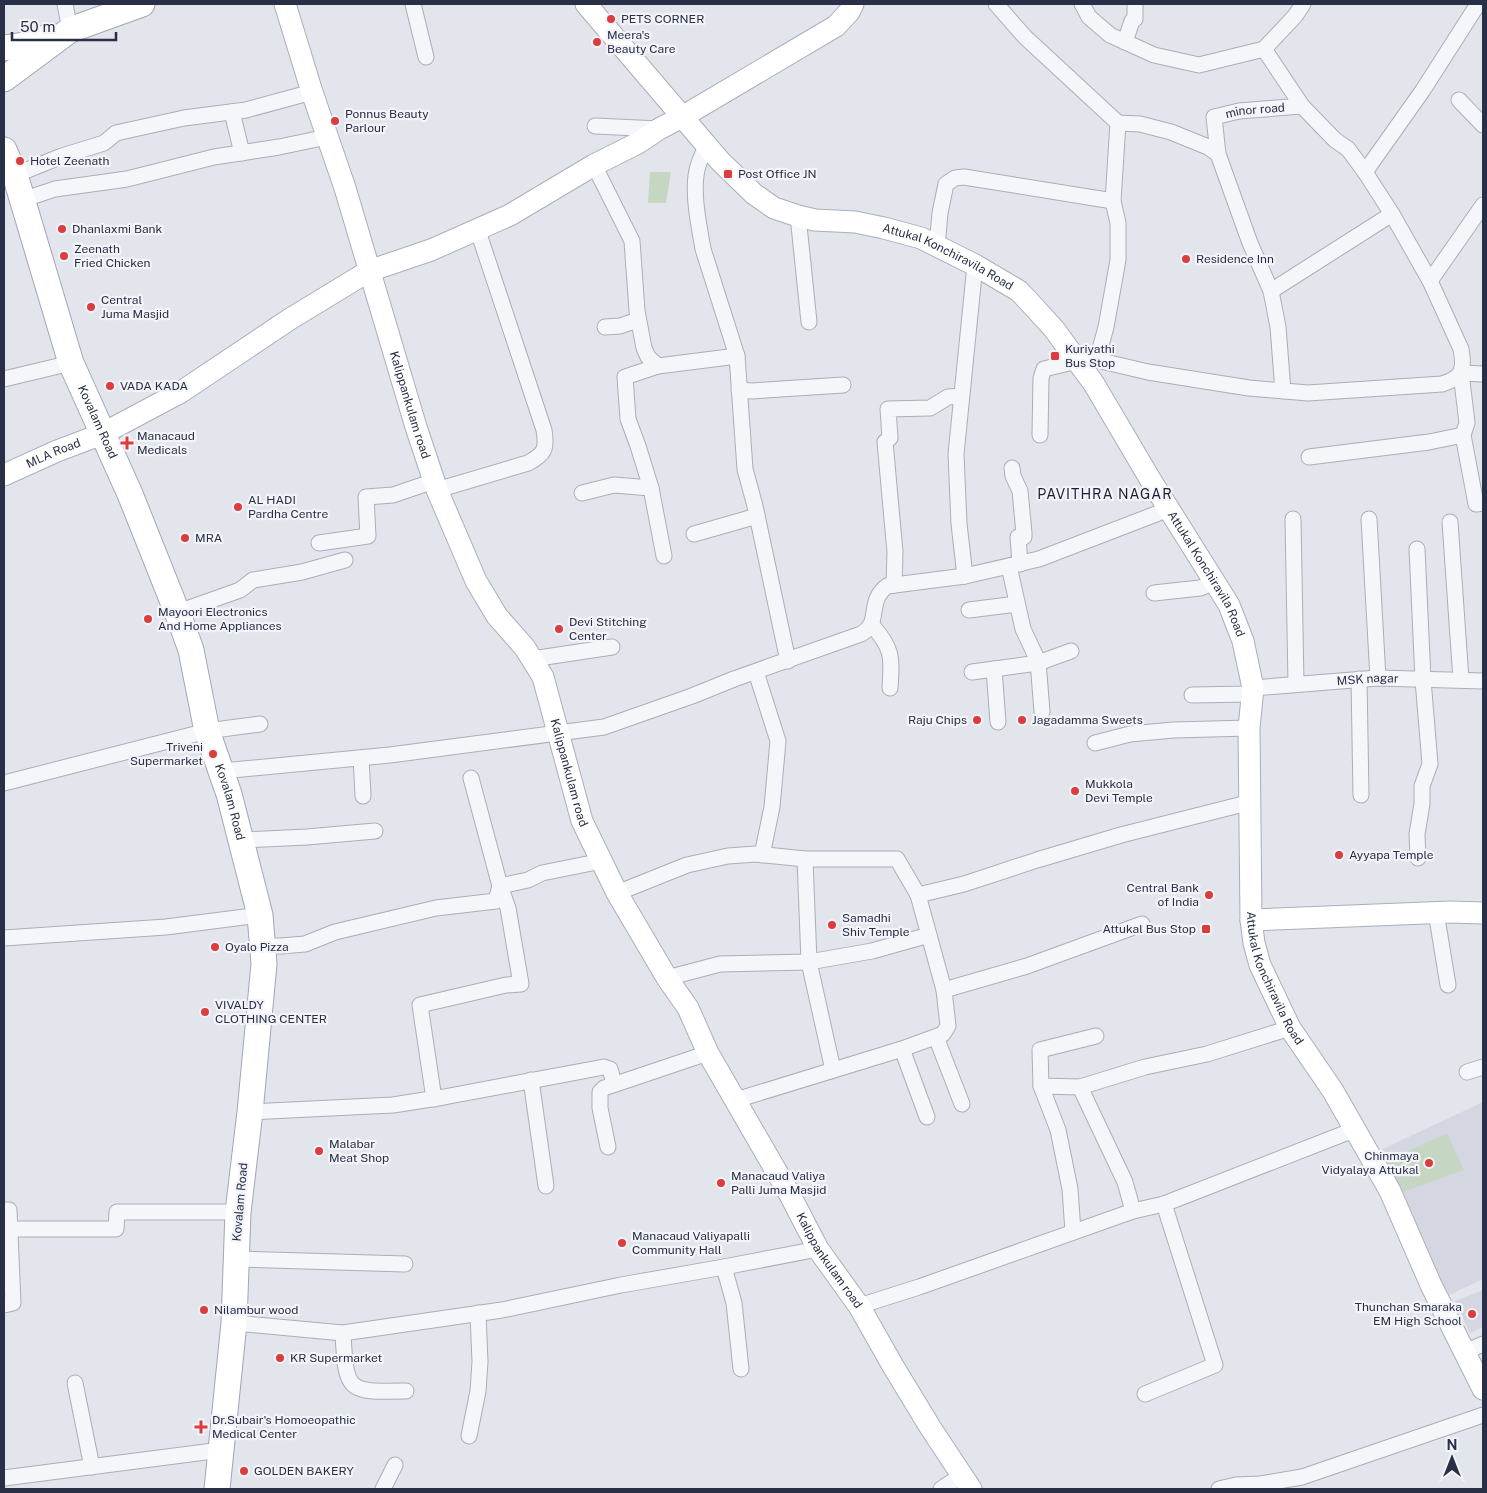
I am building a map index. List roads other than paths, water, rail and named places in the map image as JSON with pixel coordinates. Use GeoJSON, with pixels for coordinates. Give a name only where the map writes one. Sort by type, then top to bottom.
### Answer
{"type":"FeatureCollection","features":[{"type":"Feature","properties":{"kind":"main road"},"geometry":{"type":"LineString","coordinates":[[4,48],[24,45],[142,4]]}},
{"type":"Feature","properties":{"kind":"main road"},"geometry":{"type":"LineString","coordinates":[[4,78],[70,30]]}},
{"type":"Feature","properties":{"kind":"main road"},"geometry":{"type":"LineString","coordinates":[[4,69],[4,78]]}},
{"type":"Feature","properties":{"kind":"main road","name":"Kovalam Road"},"geometry":{"type":"LineString","coordinates":[[8,161],[22,200],[71,363],[130,494],[178,612],[191,650],[207,731],[222,771],[260,914],[264,964],[250,1112],[238,1212],[234,1323],[217,1489]]}},
{"type":"Feature","properties":{"kind":"street"},"geometry":{"type":"LineString","coordinates":[[65,4],[70,30]]}},
{"type":"Feature","properties":{"kind":"street","name":"Kalippankulam road"},"geometry":{"type":"LineString","coordinates":[[285,4],[312,92],[345,188],[435,485],[476,581],[497,616],[525,648],[542,677],[582,821],[617,893],[688,1008],[708,1053],[818,1248],[859,1306],[902,1381],[967,1482]]}},
{"type":"Feature","properties":{"kind":"street"},"geometry":{"type":"LineString","coordinates":[[413,4],[426,57]]}},
{"type":"Feature","properties":{"kind":"street","name":"Attukal Konchiravila Road"},"geometry":{"type":"LineString","coordinates":[[586,4],[726,167],[754,194],[774,208],[798,216],[815,220],[855,222],[921,238],[1019,291],[1054,329],[1087,360],[1094,384],[1150,479],[1229,604],[1243,641],[1252,691],[1249,728],[1251,920],[1254,943],[1260,965],[1290,1028],[1333,1091],[1390,1191],[1431,1285],[1474,1348],[1483,1389]]}},
{"type":"Feature","properties":{"kind":"street","name":"MLA Road"},"geometry":{"type":"LineString","coordinates":[[4,475],[56,451],[102,434],[181,392],[290,319],[369,271],[431,250],[510,215],[594,165],[638,143],[659,128],[682,117],[836,26],[849,12],[853,4]]}},
{"type":"Feature","properties":{"kind":"street"},"geometry":{"type":"LineString","coordinates":[[996,4],[1025,37],[1118,123],[1140,124],[1171,132],[1208,147],[1218,154],[1250,243],[1271,291],[1278,327],[1284,391]]}},
{"type":"Feature","properties":{"kind":"street"},"geometry":{"type":"LineString","coordinates":[[1082,4],[1089,17],[1110,35],[1154,55],[1199,65],[1264,49],[1295,16],[1303,4]]}},
{"type":"Feature","properties":{"kind":"street"},"geometry":{"type":"LineString","coordinates":[[1125,42],[1132,21],[1135,19],[1135,4]]}},
{"type":"Feature","properties":{"kind":"street"},"geometry":{"type":"LineString","coordinates":[[1365,172],[1423,90],[1478,4]]}},
{"type":"Feature","properties":{"kind":"street"},"geometry":{"type":"LineString","coordinates":[[1040,435],[1041,378],[1044,369],[1087,360],[1249,388],[1284,391],[1327,392],[1442,384],[1454,380],[1460,373],[1464,361],[1462,349],[1430,281],[1392,214],[1348,149],[1335,140],[1302,106],[1264,49]]}},
{"type":"Feature","properties":{"kind":"street"},"geometry":{"type":"LineString","coordinates":[[8,161],[62,156],[104,144],[116,133],[184,118],[246,110],[312,92]]}},
{"type":"Feature","properties":{"kind":"street"},"geometry":{"type":"LineString","coordinates":[[1459,100],[1483,125]]}},
{"type":"Feature","properties":{"kind":"street","name":"minor road"},"geometry":{"type":"LineString","coordinates":[[1218,154],[1214,117],[1239,111],[1302,106]]}},
{"type":"Feature","properties":{"kind":"street"},"geometry":{"type":"LineString","coordinates":[[232,112],[242,153]]}},
{"type":"Feature","properties":{"kind":"street"},"geometry":{"type":"LineString","coordinates":[[1087,360],[1106,327],[1118,260],[1118,223],[1113,201],[1118,123]]}},
{"type":"Feature","properties":{"kind":"street"},"geometry":{"type":"LineString","coordinates":[[595,126],[659,128]]}},
{"type":"Feature","properties":{"kind":"street"},"geometry":{"type":"LineString","coordinates":[[22,200],[55,188],[127,179],[214,157],[327,138]]}},
{"type":"Feature","properties":{"kind":"street"},"geometry":{"type":"LineString","coordinates":[[707,144],[697,168],[695,198],[703,249],[737,356],[745,469],[788,661]]}},
{"type":"Feature","properties":{"kind":"street"},"geometry":{"type":"LineString","coordinates":[[594,165],[632,241],[638,320],[648,358],[658,366]]}},
{"type":"Feature","properties":{"kind":"street"},"geometry":{"type":"LineString","coordinates":[[937,246],[940,213],[946,184],[955,178],[1113,201]]}},
{"type":"Feature","properties":{"kind":"street"},"geometry":{"type":"LineString","coordinates":[[1430,281],[1483,205]]}},
{"type":"Feature","properties":{"kind":"street"},"geometry":{"type":"LineString","coordinates":[[1271,291],[1392,214]]}},
{"type":"Feature","properties":{"kind":"street"},"geometry":{"type":"LineString","coordinates":[[798,216],[809,322]]}},
{"type":"Feature","properties":{"kind":"street"},"geometry":{"type":"LineString","coordinates":[[319,543],[368,536],[366,497],[393,495],[528,463],[539,457],[546,448],[544,430],[477,228]]}},
{"type":"Feature","properties":{"kind":"street"},"geometry":{"type":"LineString","coordinates":[[965,576],[958,524],[956,454],[974,265]]}},
{"type":"Feature","properties":{"kind":"street"},"geometry":{"type":"LineString","coordinates":[[606,327],[620,326],[638,320]]}},
{"type":"Feature","properties":{"kind":"street"},"geometry":{"type":"LineString","coordinates":[[664,556],[651,488],[628,419],[625,377],[658,366],[737,356]]}},
{"type":"Feature","properties":{"kind":"street"},"geometry":{"type":"LineString","coordinates":[[4,379],[71,363]]}},
{"type":"Feature","properties":{"kind":"street"},"geometry":{"type":"LineString","coordinates":[[1460,373],[1483,374]]}},
{"type":"Feature","properties":{"kind":"street"},"geometry":{"type":"LineString","coordinates":[[1460,373],[1467,423],[1463,435],[1476,504],[1483,503]]}},
{"type":"Feature","properties":{"kind":"street"},"geometry":{"type":"LineString","coordinates":[[739,390],[752,391],[842,385]]}},
{"type":"Feature","properties":{"kind":"street"},"geometry":{"type":"LineString","coordinates":[[894,586],[895,552],[885,442],[890,438],[888,409],[930,408],[948,397],[962,396]]}},
{"type":"Feature","properties":{"kind":"street"},"geometry":{"type":"LineString","coordinates":[[1309,457],[1429,442],[1463,435]]}},
{"type":"Feature","properties":{"kind":"street"},"geometry":{"type":"LineString","coordinates":[[1012,468],[1013,476],[1020,491],[1024,534],[1024,537],[1018,537],[1014,565],[1017,604],[1023,629],[1038,663],[1042,712]]}},
{"type":"Feature","properties":{"kind":"street"},"geometry":{"type":"LineString","coordinates":[[582,493],[614,484],[651,488]]}},
{"type":"Feature","properties":{"kind":"street"},"geometry":{"type":"LineString","coordinates":[[222,771],[361,758],[558,734],[604,726],[861,634],[869,630],[872,625],[876,599],[880,591],[887,586],[965,576],[1039,559],[1170,509]]}},
{"type":"Feature","properties":{"kind":"street"},"geometry":{"type":"LineString","coordinates":[[694,534],[757,516]]}},
{"type":"Feature","properties":{"kind":"street"},"geometry":{"type":"LineString","coordinates":[[1293,519],[1296,684]]}},
{"type":"Feature","properties":{"kind":"street"},"geometry":{"type":"LineString","coordinates":[[1369,519],[1378,678]]}},
{"type":"Feature","properties":{"kind":"street"},"geometry":{"type":"LineString","coordinates":[[1450,522],[1461,680]]}},
{"type":"Feature","properties":{"kind":"street"},"geometry":{"type":"LineString","coordinates":[[1417,549],[1423,680],[1430,764],[1422,786],[1422,804],[1417,834],[1418,858]]}},
{"type":"Feature","properties":{"kind":"street"},"geometry":{"type":"LineString","coordinates":[[178,612],[240,590],[253,580],[302,572],[345,560]]}},
{"type":"Feature","properties":{"kind":"street"},"geometry":{"type":"LineString","coordinates":[[1154,593],[1200,588],[1215,582]]}},
{"type":"Feature","properties":{"kind":"street"},"geometry":{"type":"LineString","coordinates":[[969,610],[1017,604]]}},
{"type":"Feature","properties":{"kind":"street"},"geometry":{"type":"LineString","coordinates":[[872,625],[884,639],[892,660],[890,688]]}},
{"type":"Feature","properties":{"kind":"street"},"geometry":{"type":"LineString","coordinates":[[532,659],[612,648]]}},
{"type":"Feature","properties":{"kind":"street"},"geometry":{"type":"LineString","coordinates":[[972,672],[1038,663],[1071,651]]}},
{"type":"Feature","properties":{"kind":"street"},"geometry":{"type":"LineString","coordinates":[[994,669],[998,722]]}},
{"type":"Feature","properties":{"kind":"street"},"geometry":{"type":"LineString","coordinates":[[756,672],[778,741],[772,807],[762,855]]}},
{"type":"Feature","properties":{"kind":"street","name":"MSK nagar"},"geometry":{"type":"LineString","coordinates":[[1192,695],[1378,678],[1483,681]]}},
{"type":"Feature","properties":{"kind":"street"},"geometry":{"type":"LineString","coordinates":[[1359,679],[1361,795]]}},
{"type":"Feature","properties":{"kind":"street"},"geometry":{"type":"LineString","coordinates":[[4,782],[207,731],[260,724]]}},
{"type":"Feature","properties":{"kind":"street"},"geometry":{"type":"LineString","coordinates":[[1095,743],[1130,734],[1173,730],[1249,728]]}},
{"type":"Feature","properties":{"kind":"street"},"geometry":{"type":"LineString","coordinates":[[361,758],[363,796]]}},
{"type":"Feature","properties":{"kind":"street"},"geometry":{"type":"LineString","coordinates":[[434,1099],[420,1005],[506,985],[521,984],[508,908],[500,886],[471,778]]}},
{"type":"Feature","properties":{"kind":"street"},"geometry":{"type":"LineString","coordinates":[[918,895],[964,884],[1122,835],[1251,802]]}},
{"type":"Feature","properties":{"kind":"street"},"geometry":{"type":"LineString","coordinates":[[241,840],[375,831]]}},
{"type":"Feature","properties":{"kind":"street"},"geometry":{"type":"LineString","coordinates":[[617,893],[687,865],[728,856],[762,855],[806,859],[897,859],[918,895],[944,990],[948,1026],[943,1034],[902,1049],[736,1100]]}},
{"type":"Feature","properties":{"kind":"street"},"geometry":{"type":"LineString","coordinates":[[806,859],[809,962],[833,1070]]}},
{"type":"Feature","properties":{"kind":"street"},"geometry":{"type":"LineString","coordinates":[[500,886],[528,880],[542,873],[602,861]]}},
{"type":"Feature","properties":{"kind":"street"},"geometry":{"type":"LineString","coordinates":[[262,946],[305,944],[335,932],[436,908],[496,901],[500,886]]}},
{"type":"Feature","properties":{"kind":"street"},"geometry":{"type":"LineString","coordinates":[[1251,920],[1436,912],[1483,912]]}},
{"type":"Feature","properties":{"kind":"street"},"geometry":{"type":"LineString","coordinates":[[1436,912],[1448,985]]}},
{"type":"Feature","properties":{"kind":"street"},"geometry":{"type":"LineString","coordinates":[[4,938],[166,926],[260,914]]}},
{"type":"Feature","properties":{"kind":"street"},"geometry":{"type":"LineString","coordinates":[[944,990],[1027,966],[1142,924]]}},
{"type":"Feature","properties":{"kind":"street"},"geometry":{"type":"LineString","coordinates":[[668,978],[720,964],[809,962],[872,951],[928,935]]}},
{"type":"Feature","properties":{"kind":"street"},"geometry":{"type":"LineString","coordinates":[[1041,1086],[1080,1087],[1144,1067],[1207,1054],[1290,1028]]}},
{"type":"Feature","properties":{"kind":"street"},"geometry":{"type":"LineString","coordinates":[[1073,1232],[1070,1189],[1065,1159],[1058,1130],[1041,1086],[1040,1050],[1096,1036]]}},
{"type":"Feature","properties":{"kind":"street"},"geometry":{"type":"LineString","coordinates":[[936,1037],[962,1104]]}},
{"type":"Feature","properties":{"kind":"street"},"geometry":{"type":"LineString","coordinates":[[902,1049],[927,1117]]}},
{"type":"Feature","properties":{"kind":"street"},"geometry":{"type":"LineString","coordinates":[[608,1147],[600,1108],[600,1092],[604,1088],[614,1083],[708,1053]]}},
{"type":"Feature","properties":{"kind":"street"},"geometry":{"type":"LineString","coordinates":[[250,1112],[393,1105],[604,1067],[610,1069],[614,1083]]}},
{"type":"Feature","properties":{"kind":"street"},"geometry":{"type":"LineString","coordinates":[[1466,1072],[1483,1067]]}},
{"type":"Feature","properties":{"kind":"street"},"geometry":{"type":"LineString","coordinates":[[531,1080],[546,1186]]}},
{"type":"Feature","properties":{"kind":"street"},"geometry":{"type":"LineString","coordinates":[[1080,1087],[1125,1182],[1133,1211]]}},
{"type":"Feature","properties":{"kind":"street"},"geometry":{"type":"LineString","coordinates":[[859,1306],[919,1287],[1133,1211],[1164,1204],[1356,1130]]}},
{"type":"Feature","properties":{"kind":"street"},"geometry":{"type":"LineString","coordinates":[[1144,1394],[1216,1365],[1164,1204]]}},
{"type":"Feature","properties":{"kind":"street"},"geometry":{"type":"LineString","coordinates":[[4,1210],[9,1210],[13,1303],[4,1304]]}},
{"type":"Feature","properties":{"kind":"street"},"geometry":{"type":"LineString","coordinates":[[10,1229],[116,1229],[117,1212],[238,1212]]}},
{"type":"Feature","properties":{"kind":"street"},"geometry":{"type":"LineString","coordinates":[[234,1323],[343,1333],[478,1313],[818,1248]]}},
{"type":"Feature","properties":{"kind":"street"},"geometry":{"type":"LineString","coordinates":[[237,1259],[404,1264]]}},
{"type":"Feature","properties":{"kind":"street"},"geometry":{"type":"LineString","coordinates":[[724,1267],[734,1303],[741,1369]]}},
{"type":"Feature","properties":{"kind":"street"},"geometry":{"type":"LineString","coordinates":[[469,1436],[478,1391],[480,1362],[478,1313]]}},
{"type":"Feature","properties":{"kind":"street"},"geometry":{"type":"LineString","coordinates":[[343,1333],[345,1368],[347,1378],[353,1387],[369,1392],[406,1391]]}},
{"type":"Feature","properties":{"kind":"street"},"geometry":{"type":"LineString","coordinates":[[76,1383],[92,1467]]}},
{"type":"Feature","properties":{"kind":"street"},"geometry":{"type":"LineString","coordinates":[[1219,1489],[1236,1485],[1260,1484],[1302,1477],[1483,1415]]}},
{"type":"Feature","properties":{"kind":"street"},"geometry":{"type":"LineString","coordinates":[[4,1478],[221,1450]]}},
{"type":"Feature","properties":{"kind":"street"},"geometry":{"type":"LineString","coordinates":[[383,1489],[395,1466]]}},
{"type":"Feature","properties":{"kind":"street"},"geometry":{"type":"LineString","coordinates":[[941,1489],[967,1482]]}},
{"type":"Feature","properties":{"kind":"place","name":"PETS CORNER"},"geometry":{"type":"Point","coordinates":[611,19]}},
{"type":"Feature","properties":{"kind":"place","name":"Meera's Beauty Care"},"geometry":{"type":"Point","coordinates":[597,42]}},
{"type":"Feature","properties":{"kind":"place","name":"Ponnus Beauty Parlour"},"geometry":{"type":"Point","coordinates":[335,121]}},
{"type":"Feature","properties":{"kind":"place","name":"Hotel Zeenath"},"geometry":{"type":"Point","coordinates":[20,161]}},
{"type":"Feature","properties":{"kind":"place","name":"Post Office JN"},"geometry":{"type":"Point","coordinates":[728,174]}},
{"type":"Feature","properties":{"kind":"place","name":"Dhanlaxmi Bank"},"geometry":{"type":"Point","coordinates":[62,229]}},
{"type":"Feature","properties":{"kind":"place","name":"Zeenath Fried Chicken"},"geometry":{"type":"Point","coordinates":[64,256]}},
{"type":"Feature","properties":{"kind":"place","name":"Residence Inn"},"geometry":{"type":"Point","coordinates":[1186,259]}},
{"type":"Feature","properties":{"kind":"place","name":"Central Juma Masjid"},"geometry":{"type":"Point","coordinates":[91,307]}},
{"type":"Feature","properties":{"kind":"place","name":"Kuriyathi Bus Stop"},"geometry":{"type":"Point","coordinates":[1055,356]}},
{"type":"Feature","properties":{"kind":"place","name":"VADA KADA"},"geometry":{"type":"Point","coordinates":[110,386]}},
{"type":"Feature","properties":{"kind":"place","name":"Manacaud Medicals"},"geometry":{"type":"Point","coordinates":[127,443]}},
{"type":"Feature","properties":{"kind":"place","name":"AL HADI Pardha Centre"},"geometry":{"type":"Point","coordinates":[238,507]}},
{"type":"Feature","properties":{"kind":"place","name":"MRA"},"geometry":{"type":"Point","coordinates":[185,538]}},
{"type":"Feature","properties":{"kind":"place","name":"Mayoori Electronics And Home Appliances"},"geometry":{"type":"Point","coordinates":[148,619]}},
{"type":"Feature","properties":{"kind":"place","name":"Devi Stitching Center"},"geometry":{"type":"Point","coordinates":[559,629]}},
{"type":"Feature","properties":{"kind":"place","name":"Raju Chips"},"geometry":{"type":"Point","coordinates":[977,720]}},
{"type":"Feature","properties":{"kind":"place","name":"Jagadamma Sweets"},"geometry":{"type":"Point","coordinates":[1022,720]}},
{"type":"Feature","properties":{"kind":"place","name":"Triveni Supermarket"},"geometry":{"type":"Point","coordinates":[213,754]}},
{"type":"Feature","properties":{"kind":"place","name":"Mukkola Devi Temple"},"geometry":{"type":"Point","coordinates":[1075,791]}},
{"type":"Feature","properties":{"kind":"place","name":"Ayyapa Temple"},"geometry":{"type":"Point","coordinates":[1339,855]}},
{"type":"Feature","properties":{"kind":"place","name":"Central Bank of India"},"geometry":{"type":"Point","coordinates":[1209,895]}},
{"type":"Feature","properties":{"kind":"place","name":"Samadhi Shiv Temple"},"geometry":{"type":"Point","coordinates":[832,925]}},
{"type":"Feature","properties":{"kind":"place","name":"Attukal Bus Stop"},"geometry":{"type":"Point","coordinates":[1206,929]}},
{"type":"Feature","properties":{"kind":"place","name":"Oyalo Pizza"},"geometry":{"type":"Point","coordinates":[215,947]}},
{"type":"Feature","properties":{"kind":"place","name":"VIVALDY CLOTHING CENTER"},"geometry":{"type":"Point","coordinates":[205,1012]}},
{"type":"Feature","properties":{"kind":"place","name":"Malabar Meat Shop"},"geometry":{"type":"Point","coordinates":[319,1151]}},
{"type":"Feature","properties":{"kind":"place","name":"Chinmaya Vidyalaya Attukal"},"geometry":{"type":"Point","coordinates":[1429,1163]}},
{"type":"Feature","properties":{"kind":"place","name":"Manacaud Valiya Palli Juma Masjid"},"geometry":{"type":"Point","coordinates":[721,1183]}},
{"type":"Feature","properties":{"kind":"place","name":"Manacaud Valiyapalli Community Hall"},"geometry":{"type":"Point","coordinates":[622,1243]}},
{"type":"Feature","properties":{"kind":"place","name":"Nilambur wood"},"geometry":{"type":"Point","coordinates":[204,1310]}},
{"type":"Feature","properties":{"kind":"place","name":"Thunchan Smaraka EM High School"},"geometry":{"type":"Point","coordinates":[1472,1314]}},
{"type":"Feature","properties":{"kind":"place","name":"KR Supermarket"},"geometry":{"type":"Point","coordinates":[280,1358]}},
{"type":"Feature","properties":{"kind":"place","name":"Dr.Subair's Homoeopathic Medical Center"},"geometry":{"type":"Point","coordinates":[201,1427]}},
{"type":"Feature","properties":{"kind":"place","name":"GOLDEN BAKERY"},"geometry":{"type":"Point","coordinates":[244,1471]}},
{"type":"Feature","properties":{"kind":"district","name":"PAVITHRA NAGAR"},"geometry":{"type":"Point","coordinates":[1105,494]}}]}
